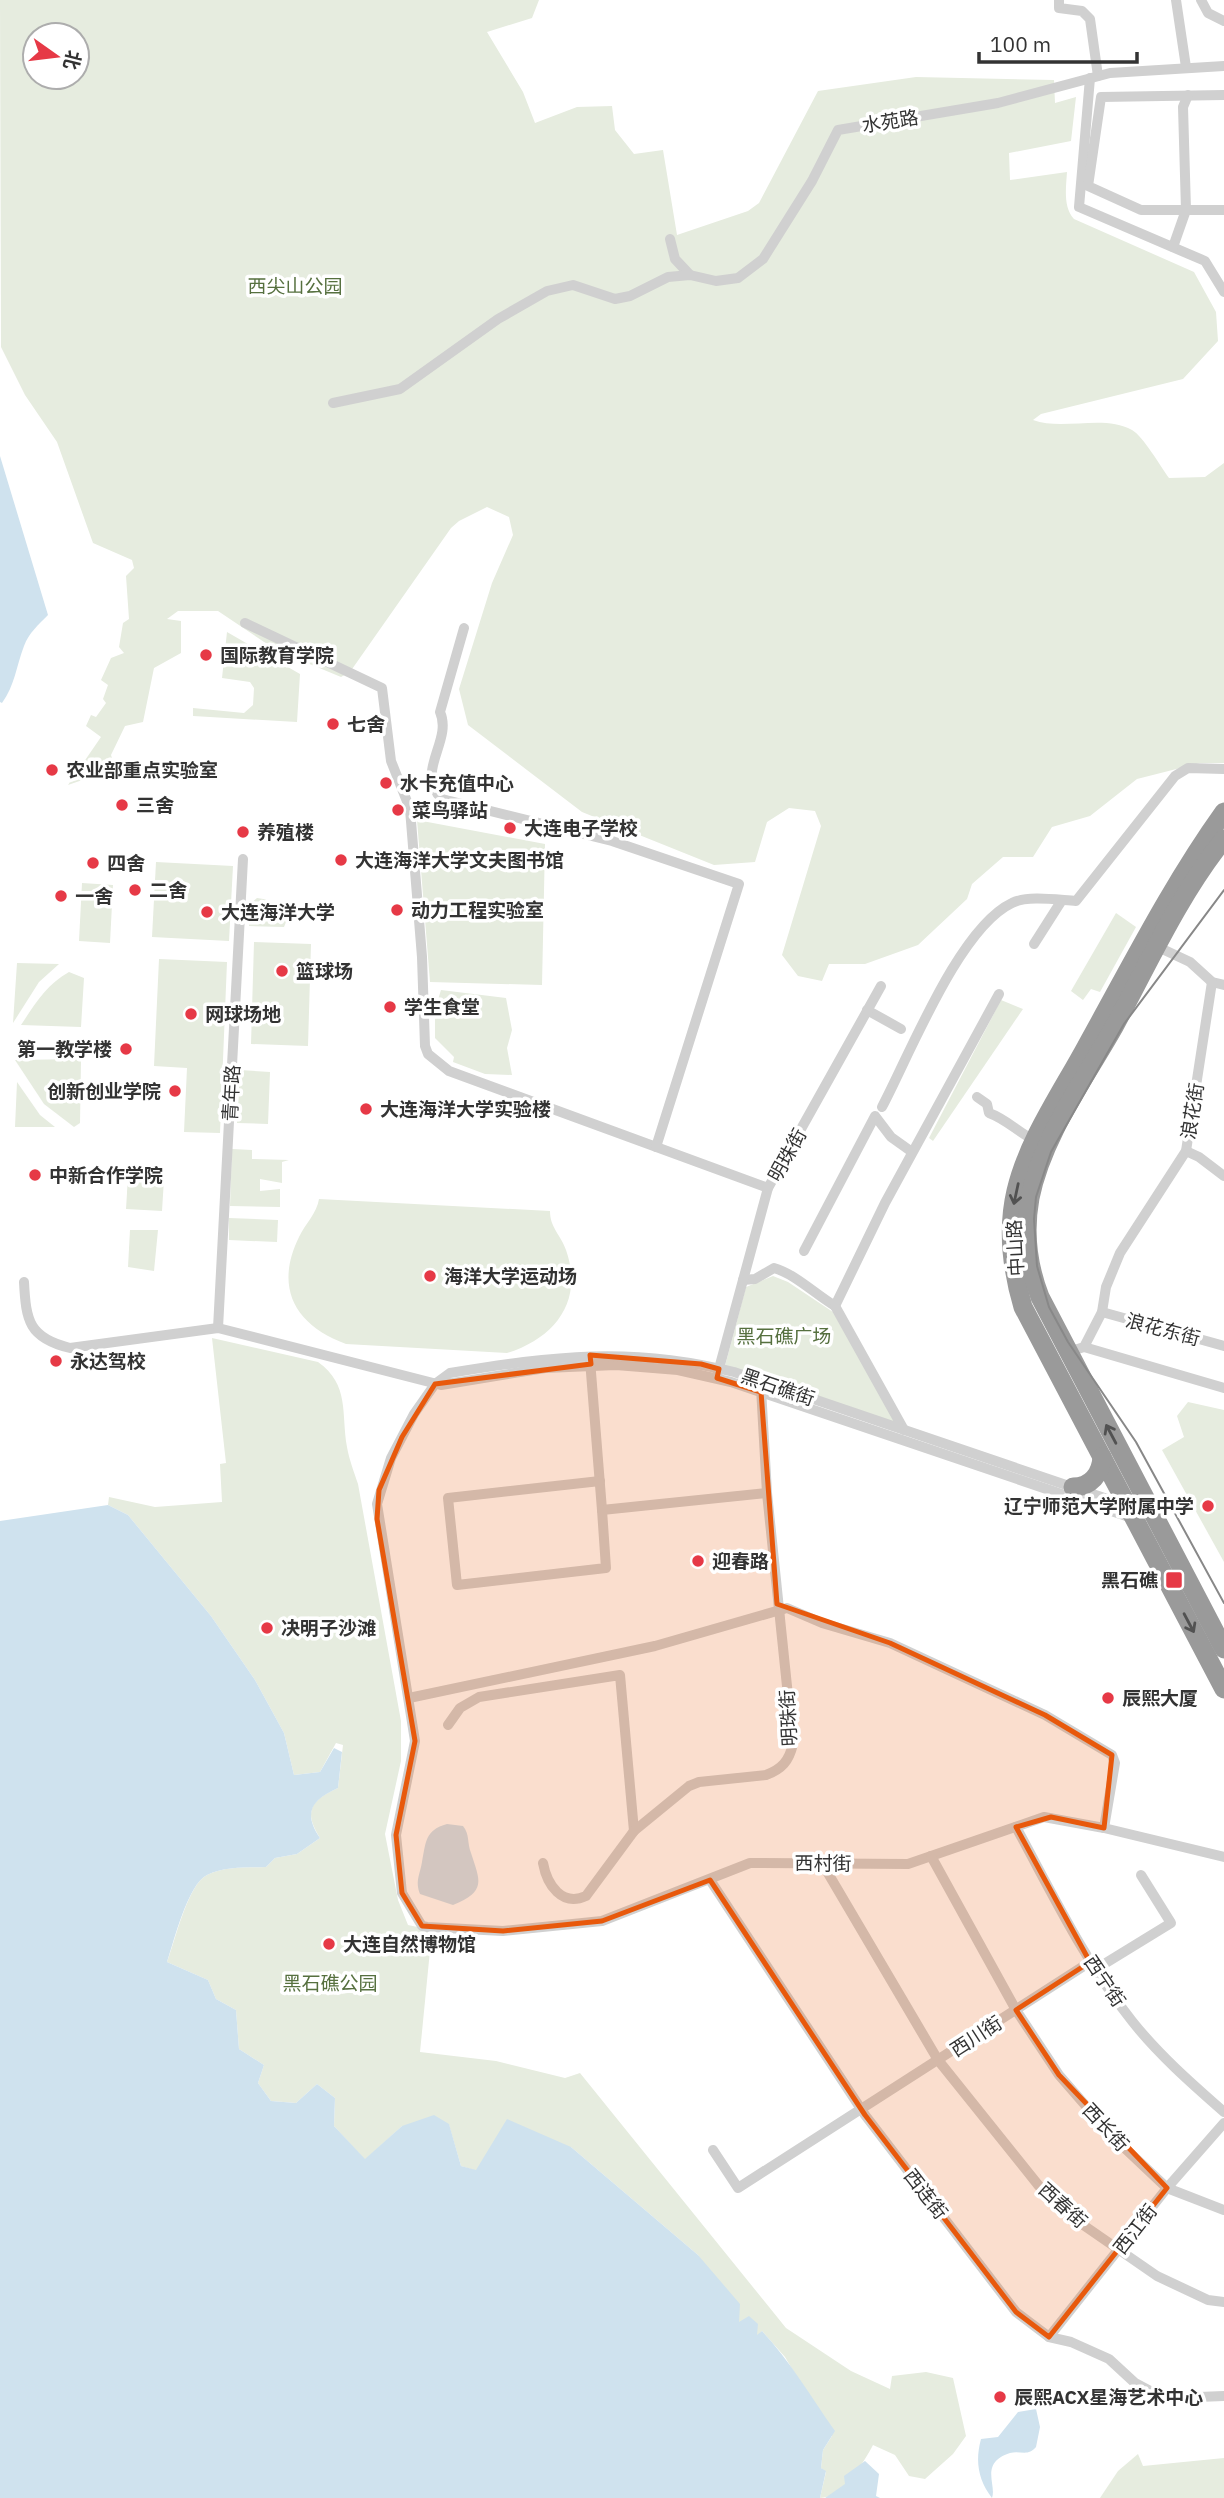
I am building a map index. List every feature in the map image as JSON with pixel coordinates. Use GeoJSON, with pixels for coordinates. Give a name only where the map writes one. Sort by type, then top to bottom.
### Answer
{"type":"FeatureCollection","features":[{"type":"Feature","properties":{"kind":"highway","name":"中山路"},"geometry":{"type":"LineString","coordinates":[[1224,812],[1168,898],[1034,1140],[1020,1176],[1012,1217],[1017,1286],[1023,1307],[1124,1504],[1224,1689]]}},
{"type":"Feature","properties":{"kind":"highway","name":"中山路"},"geometry":{"type":"LineString","coordinates":[[1224,839],[1158,947],[1047,1147],[1030,1199],[1028,1238],[1034,1282],[1076,1350],[1126,1462],[1188,1581],[1219,1628],[1224,1649]]}},
{"type":"Feature","properties":{"kind":"highway"},"geometry":{"type":"LineString","coordinates":[[1073,1487],[1081,1487],[1093,1480],[1100,1469],[1102,1457]]}},
{"type":"Feature","properties":{"kind":"highway"},"geometry":{"type":"LineString","coordinates":[[1124,1504],[1147,1523],[1170,1566],[1188,1581]]}},
{"type":"Feature","properties":{"kind":"street"},"geometry":{"type":"LineString","coordinates":[[1059,0],[1059,8],[1082,11],[1090,19],[1091,78],[1079,207],[1205,261],[1224,292]]}},
{"type":"Feature","properties":{"kind":"street"},"geometry":{"type":"LineString","coordinates":[[1175,0],[1186,67]]}},
{"type":"Feature","properties":{"kind":"street"},"geometry":{"type":"LineString","coordinates":[[1201,0],[1209,13],[1224,21]]}},
{"type":"Feature","properties":{"kind":"street"},"geometry":{"type":"LineString","coordinates":[[1091,78],[1186,67],[1224,66]]}},
{"type":"Feature","properties":{"kind":"street","name":"水苑路"},"geometry":{"type":"LineString","coordinates":[[690,275],[716,281],[738,278],[763,259],[811,181],[838,130],[998,103],[1091,78]]}},
{"type":"Feature","properties":{"kind":"street"},"geometry":{"type":"LineString","coordinates":[[1173,247],[1186,210],[1183,107],[1188,95]]}},
{"type":"Feature","properties":{"kind":"street"},"geometry":{"type":"LineString","coordinates":[[1224,95],[1101,97],[1088,186],[1141,210],[1224,211]]}},
{"type":"Feature","properties":{"kind":"street"},"geometry":{"type":"LineString","coordinates":[[670,239],[675,259],[690,275]]}},
{"type":"Feature","properties":{"kind":"street"},"geometry":{"type":"LineString","coordinates":[[334,403],[400,389],[498,320],[547,291],[573,285],[615,299],[630,296],[668,277],[690,275]]}},
{"type":"Feature","properties":{"kind":"street"},"geometry":{"type":"LineString","coordinates":[[245,623],[382,688],[391,761],[410,809],[422,957],[425,1046],[428,1054],[449,1071],[768,1188]]}},
{"type":"Feature","properties":{"kind":"street"},"geometry":{"type":"LineString","coordinates":[[464,628],[440,712],[445,723],[430,773],[433,790],[442,799],[612,841],[739,884],[656,1147]]}},
{"type":"Feature","properties":{"kind":"street"},"geometry":{"type":"LineString","coordinates":[[882,1107],[959,958],[988,919],[1014,902],[1076,901],[1175,776],[1188,768],[1224,769]]}},
{"type":"Feature","properties":{"kind":"street","name":"青年路"},"geometry":{"type":"LineString","coordinates":[[218,1328],[243,859]]}},
{"type":"Feature","properties":{"kind":"street"},"geometry":{"type":"LineString","coordinates":[[1034,944],[1062,900]]}},
{"type":"Feature","properties":{"kind":"street"},"geometry":{"type":"LineString","coordinates":[[1158,947],[1190,962],[1212,982],[1224,985]]}},
{"type":"Feature","properties":{"kind":"street","name":"浪花街"},"geometry":{"type":"LineString","coordinates":[[1076,1350],[1102,1312],[1106,1287],[1120,1252],[1186,1152],[1212,982]]}},
{"type":"Feature","properties":{"kind":"street","name":"明珠街"},"geometry":{"type":"LineString","coordinates":[[718,1373],[768,1188],[881,986]]}},
{"type":"Feature","properties":{"kind":"street"},"geometry":{"type":"LineString","coordinates":[[835,1306],[912,1152],[999,994]]}},
{"type":"Feature","properties":{"kind":"street"},"geometry":{"type":"LineString","coordinates":[[867,1010],[901,1029]]}},
{"type":"Feature","properties":{"kind":"street"},"geometry":{"type":"LineString","coordinates":[[976,1097],[987,1104],[989,1113],[1004,1119],[1015,1130],[1034,1140]]}},
{"type":"Feature","properties":{"kind":"street"},"geometry":{"type":"LineString","coordinates":[[804,1251],[875,1116],[891,1138],[912,1152]]}},
{"type":"Feature","properties":{"kind":"street"},"geometry":{"type":"LineString","coordinates":[[1186,1152],[1199,1157],[1224,1177]]}},
{"type":"Feature","properties":{"kind":"street"},"geometry":{"type":"LineString","coordinates":[[743,1280],[755,1279],[774,1268],[788,1272],[835,1306],[904,1430]]}},
{"type":"Feature","properties":{"kind":"street"},"geometry":{"type":"LineString","coordinates":[[24,1282],[26,1315],[35,1332],[48,1343],[70,1348],[218,1328],[435,1384],[414,1414],[391,1458],[377,1504],[409,1698],[655,1646],[778,1608],[787,1608],[822,1623],[890,1643],[1045,1715],[1112,1755],[1115,1763],[1104,1828]]}},
{"type":"Feature","properties":{"kind":"street","name":"浪花东街"},"geometry":{"type":"LineString","coordinates":[[1102,1312],[1224,1346]]}},
{"type":"Feature","properties":{"kind":"street"},"geometry":{"type":"LineString","coordinates":[[1076,1350],[1224,1388]]}},
{"type":"Feature","properties":{"kind":"street","name":"黑石礁街"},"geometry":{"type":"LineString","coordinates":[[435,1384],[450,1373],[590,1360],[658,1357],[904,1430],[1124,1504]]}},
{"type":"Feature","properties":{"kind":"street"},"geometry":{"type":"LineString","coordinates":[[590,1360],[600,1481],[606,1568],[457,1584],[448,1498],[600,1481]]}},
{"type":"Feature","properties":{"kind":"street","name":"明珠街"},"geometry":{"type":"LineString","coordinates":[[543,1863],[545,1877],[552,1888],[570,1899],[586,1896],[634,1831],[689,1786],[699,1782],[766,1775],[775,1772],[790,1756],[793,1744],[767,1493],[761,1387]]}},
{"type":"Feature","properties":{"kind":"street","name":"黑石礁街"},"geometry":{"type":"LineString","coordinates":[[761,1387],[1088,1503],[1124,1504]]}},
{"type":"Feature","properties":{"kind":"street"},"geometry":{"type":"LineString","coordinates":[[1124,1504],[1126,1462]]}},
{"type":"Feature","properties":{"kind":"street"},"geometry":{"type":"LineString","coordinates":[[602,1510],[767,1493]]}},
{"type":"Feature","properties":{"kind":"street","name":"黑石礁街"},"geometry":{"type":"LineString","coordinates":[[1088,1503],[1124,1504]]}},
{"type":"Feature","properties":{"kind":"street"},"geometry":{"type":"LineString","coordinates":[[448,1725],[460,1708],[479,1697],[620,1675],[634,1831]]}},
{"type":"Feature","properties":{"kind":"street","name":"西村街"},"geometry":{"type":"LineString","coordinates":[[409,1698],[415,1741],[396,1835],[402,1893],[422,1926],[503,1931],[602,1921],[750,1863],[908,1864],[1051,1817],[1224,1857]]}},
{"type":"Feature","properties":{"kind":"street","name":"西宁街"},"geometry":{"type":"LineString","coordinates":[[1016,1827],[1093,1966],[1132,2021],[1175,2069],[1224,2112]]}},
{"type":"Feature","properties":{"kind":"street","name":"西长街"},"geometry":{"type":"LineString","coordinates":[[931,1856],[1016,2010],[1059,2075],[1112,2136],[1167,2188],[1224,2210]]}},
{"type":"Feature","properties":{"kind":"street","name":"西春街"},"geometry":{"type":"LineString","coordinates":[[822,1863],[938,2060],[1040,2186],[1076,2220],[1182,2289],[1208,2300],[1224,2301]]}},
{"type":"Feature","properties":{"kind":"street","name":"西川街"},"geometry":{"type":"LineString","coordinates":[[713,2150],[738,2188],[1016,2010],[1171,1923],[1141,1875]]}},
{"type":"Feature","properties":{"kind":"street","name":"西连街"},"geometry":{"type":"LineString","coordinates":[[710,1880],[862,2110],[1016,2312],[1049,2337],[1095,2351],[1152,2392],[1173,2398],[1224,2396]]}},
{"type":"Feature","properties":{"kind":"street","name":"西江街"},"geometry":{"type":"LineString","coordinates":[[1049,2337],[1167,2188],[1224,2123]]}},
{"type":"Feature","properties":{"kind":"highlighted area"},"geometry":{"type":"Polygon","coordinates":[[[590,1355],[701,1364],[719,1369],[717,1378],[761,1392],[777,1604],[890,1643],[1045,1715],[1112,1755],[1104,1828],[1051,1817],[1016,1827],[1090,1962],[1016,2010],[1059,2075],[1167,2188],[1049,2337],[1016,2312],[865,2115],[710,1880],[602,1921],[503,1931],[422,1926],[402,1893],[396,1835],[415,1741],[377,1519],[379,1490],[402,1437],[435,1384],[591,1364],[590,1355]]]}},
{"type":"Feature","properties":{"kind":"green space","name":"西尖山公园"},"geometry":{"type":"Polygon","coordinates":[[[0,0],[539,0],[532,18],[487,32],[523,92],[535,123],[577,107],[612,106],[615,130],[634,154],[663,150],[677,235],[748,211],[759,203],[818,91],[916,77],[1054,80],[1055,103],[1076,97],[1071,141],[1009,153],[1010,180],[1067,172],[1067,203],[1074,219],[1194,272],[1216,312],[1218,341],[1183,379],[1041,414],[1033,420],[1057,424],[1121,425],[1136,433],[1169,478],[1205,477],[1224,463],[1224,763],[1200,763],[1137,779],[1090,816],[1052,827],[1033,857],[1003,857],[972,884],[967,899],[918,945],[865,964],[829,964],[822,981],[798,976],[782,955],[821,826],[815,811],[789,808],[767,822],[755,862],[714,865],[582,812],[468,725],[459,689],[492,583],[513,535],[509,517],[487,507],[451,528],[350,672],[341,677],[276,650],[218,611],[178,611],[167,619],[181,621],[181,653],[154,668],[143,722],[125,726],[111,755],[115,768],[95,770],[94,776],[68,785],[101,737],[86,726],[91,715],[96,717],[106,703],[103,699],[108,685],[101,680],[111,658],[124,653],[119,647],[123,623],[129,619],[126,576],[134,568],[132,560],[93,543],[57,442],[25,395],[1,347],[0,0]]]}},
{"type":"Feature","properties":{"kind":"green space"},"geometry":{"type":"Polygon","coordinates":[[[227,632],[300,674],[297,722],[193,716],[193,708],[244,713],[253,705],[254,688],[250,682],[222,678],[227,632]]]}},
{"type":"Feature","properties":{"kind":"green space"},"geometry":{"type":"Polygon","coordinates":[[[417,820],[545,844],[542,985],[430,982],[417,820]]]}},
{"type":"Feature","properties":{"kind":"green space"},"geometry":{"type":"Polygon","coordinates":[[[156,862],[233,866],[229,941],[152,937],[156,862]]]}},
{"type":"Feature","properties":{"kind":"green space"},"geometry":{"type":"Polygon","coordinates":[[[82,883],[113,885],[110,943],[79,941],[82,883]]]}},
{"type":"Feature","properties":{"kind":"green space"},"geometry":{"type":"Polygon","coordinates":[[[257,898],[274,906],[286,922],[284,927],[249,926],[250,904],[257,898]]]}},
{"type":"Feature","properties":{"kind":"green space"},"geometry":{"type":"Polygon","coordinates":[[[1116,913],[1136,927],[1100,992],[1091,989],[1083,1000],[1071,991],[1116,913]]]}},
{"type":"Feature","properties":{"kind":"green space","name":"篮球场"},"geometry":{"type":"Polygon","coordinates":[[[254,942],[311,944],[308,1046],[251,1044],[254,942]]]}},
{"type":"Feature","properties":{"kind":"green space","name":"网球场地"},"geometry":{"type":"Polygon","coordinates":[[[159,959],[227,962],[220,1133],[184,1132],[187,1068],[154,1066],[159,959]]]}},
{"type":"Feature","properties":{"kind":"green space"},"geometry":{"type":"Polygon","coordinates":[[[17,963],[59,964],[39,982],[13,1023],[17,963]]]}},
{"type":"Feature","properties":{"kind":"green space"},"geometry":{"type":"Polygon","coordinates":[[[69,972],[84,978],[81,1027],[21,1025],[47,989],[69,972]]]}},
{"type":"Feature","properties":{"kind":"green space"},"geometry":{"type":"Polygon","coordinates":[[[441,990],[506,998],[512,1030],[507,1048],[512,1075],[485,1074],[453,1062],[454,1057],[435,1038],[435,1009],[441,990]]]}},
{"type":"Feature","properties":{"kind":"green space"},"geometry":{"type":"Polygon","coordinates":[[[1001,1000],[1023,1009],[933,1141],[929,1138],[1001,1000]]]}},
{"type":"Feature","properties":{"kind":"green space"},"geometry":{"type":"Polygon","coordinates":[[[81,1059],[80,1123],[74,1127],[44,1104],[15,1060],[81,1059]]]}},
{"type":"Feature","properties":{"kind":"green space"},"geometry":{"type":"Polygon","coordinates":[[[240,1070],[270,1072],[268,1124],[237,1123],[240,1070]]]}},
{"type":"Feature","properties":{"kind":"green space"},"geometry":{"type":"Polygon","coordinates":[[[17,1082],[40,1115],[55,1127],[15,1127],[17,1082]]]}},
{"type":"Feature","properties":{"kind":"green space"},"geometry":{"type":"Polygon","coordinates":[[[232,1149],[252,1150],[252,1159],[289,1160],[282,1162],[282,1183],[260,1179],[260,1191],[280,1189],[280,1207],[230,1206],[232,1149]]]}},
{"type":"Feature","properties":{"kind":"green space"},"geometry":{"type":"Polygon","coordinates":[[[128,1176],[164,1179],[162,1211],[126,1209],[128,1176]]]}},
{"type":"Feature","properties":{"kind":"green space","name":"海洋大学运动场"},"geometry":{"type":"Polygon","coordinates":[[[319,1199],[550,1211],[571,1268],[568,1301],[552,1327],[539,1338],[507,1353],[346,1344],[328,1336],[302,1315],[289,1288],[292,1255],[319,1199]]]}},
{"type":"Feature","properties":{"kind":"green space"},"geometry":{"type":"Polygon","coordinates":[[[229,1218],[278,1220],[277,1242],[229,1240],[229,1218]]]}},
{"type":"Feature","properties":{"kind":"green space"},"geometry":{"type":"Polygon","coordinates":[[[130,1230],[158,1230],[154,1271],[128,1267],[130,1230]]]}},
{"type":"Feature","properties":{"kind":"green space","name":"黑石礁广场"},"geometry":{"type":"Polygon","coordinates":[[[773,1276],[788,1282],[833,1312],[898,1425],[725,1366],[746,1287],[773,1276]]]}},
{"type":"Feature","properties":{"kind":"green space","name":"黑石礁公园"},"geometry":{"type":"Polygon","coordinates":[[[212,1338],[318,1362],[328,1371],[340,1390],[347,1447],[358,1484],[401,1721],[401,1761],[385,1834],[398,1900],[408,1925],[432,1930],[420,2052],[496,2061],[565,2078],[580,2073],[786,2328],[851,2371],[890,2389],[892,2376],[926,2372],[953,2378],[966,2436],[953,2454],[925,2479],[909,2476],[895,2455],[873,2445],[844,2486],[820,2498],[826,2472],[821,2468],[823,2450],[832,2436],[785,2357],[762,2331],[758,2336],[739,2323],[698,2255],[571,2147],[477,2171],[461,2166],[449,2125],[402,2126],[365,2160],[334,2126],[335,2098],[317,2084],[296,2103],[271,2101],[258,2083],[264,2065],[239,2049],[236,2010],[216,1999],[208,1980],[167,1962],[188,1901],[200,1880],[221,1870],[266,1867],[275,1858],[297,1854],[320,1838],[312,1821],[312,1808],[321,1798],[338,1788],[343,1745],[336,1743],[320,1772],[294,1775],[284,1733],[255,1680],[211,1616],[128,1515],[108,1505],[109,1497],[155,1507],[222,1502],[220,1464],[226,1463],[212,1338]]]}},
{"type":"Feature","properties":{"kind":"green space"},"geometry":{"type":"Polygon","coordinates":[[[1188,1402],[1224,1410],[1224,1562],[1162,1450],[1184,1437],[1177,1416],[1188,1402]]]}},
{"type":"Feature","properties":{"kind":"green space"},"geometry":{"type":"Polygon","coordinates":[[[1138,2454],[1143,2466],[1224,2458],[1224,2498],[1100,2498],[1118,2471],[1138,2454]]]}},
{"type":"Feature","properties":{"kind":"water"},"geometry":{"type":"Polygon","coordinates":[[[0,456],[48,615],[26,641],[13,683],[2,703],[0,702],[0,456]]]}},
{"type":"Feature","properties":{"kind":"water"},"geometry":{"type":"Polygon","coordinates":[[[108,1505],[128,1515],[211,1616],[255,1680],[284,1733],[294,1775],[320,1772],[334,1748],[342,1752],[338,1788],[321,1797],[312,1808],[312,1821],[320,1838],[297,1854],[275,1858],[266,1867],[221,1870],[200,1880],[182,1914],[167,1962],[208,1980],[216,1999],[236,2010],[239,2049],[264,2065],[258,2083],[271,2101],[296,2103],[317,2084],[335,2098],[334,2126],[365,2159],[402,2126],[434,2115],[449,2124],[461,2166],[476,2170],[507,2119],[571,2147],[698,2255],[740,2304],[739,2322],[749,2316],[758,2324],[757,2335],[762,2331],[791,2367],[835,2431],[823,2450],[821,2468],[826,2471],[820,2498],[0,2498],[0,1521],[108,1505]]]}},
{"type":"Feature","properties":{"kind":"water"},"geometry":{"type":"Polygon","coordinates":[[[447,1824],[463,1826],[465,1829],[478,1878],[476,1890],[453,1905],[420,1894],[418,1885],[424,1848],[430,1833],[447,1824]]]}},
{"type":"Feature","properties":{"kind":"water"},"geometry":{"type":"Polygon","coordinates":[[[1036,2409],[1040,2427],[1036,2447],[1027,2453],[1010,2453],[995,2462],[991,2474],[992,2498],[979,2470],[981,2439],[998,2437],[1018,2412],[1036,2409]]]}},
{"type":"Feature","properties":{"kind":"water"},"geometry":{"type":"Polygon","coordinates":[[[865,2461],[879,2474],[876,2496],[880,2498],[825,2498],[845,2484],[844,2476],[865,2461]]]}},
{"type":"Feature","properties":{"kind":"tram line"},"geometry":{"type":"LineString","coordinates":[[1224,890],[1124,1024],[1051,1152],[1036,1197],[1034,1219],[1037,1266],[1049,1307],[1068,1342],[1136,1442],[1224,1603]]}},
{"type":"Feature","properties":{"kind":"place","name":"国际教育学院"},"geometry":{"type":"Point","coordinates":[206,655]}},
{"type":"Feature","properties":{"kind":"place","name":"七舍"},"geometry":{"type":"Point","coordinates":[333,724]}},
{"type":"Feature","properties":{"kind":"place","name":"农业部重点实验室"},"geometry":{"type":"Point","coordinates":[52,770]}},
{"type":"Feature","properties":{"kind":"place","name":"水卡充值中心"},"geometry":{"type":"Point","coordinates":[386,783]}},
{"type":"Feature","properties":{"kind":"place","name":"三舍"},"geometry":{"type":"Point","coordinates":[122,805]}},
{"type":"Feature","properties":{"kind":"place","name":"菜鸟驿站"},"geometry":{"type":"Point","coordinates":[398,810]}},
{"type":"Feature","properties":{"kind":"place","name":"大连电子学校"},"geometry":{"type":"Point","coordinates":[510,828]}},
{"type":"Feature","properties":{"kind":"place","name":"养殖楼"},"geometry":{"type":"Point","coordinates":[243,832]}},
{"type":"Feature","properties":{"kind":"place","name":"大连海洋大学文夫图书馆"},"geometry":{"type":"Point","coordinates":[341,860]}},
{"type":"Feature","properties":{"kind":"place","name":"四舍"},"geometry":{"type":"Point","coordinates":[93,863]}},
{"type":"Feature","properties":{"kind":"place","name":"二舍"},"geometry":{"type":"Point","coordinates":[135,890]}},
{"type":"Feature","properties":{"kind":"place","name":"一舍"},"geometry":{"type":"Point","coordinates":[61,896]}},
{"type":"Feature","properties":{"kind":"place","name":"动力工程实验室"},"geometry":{"type":"Point","coordinates":[397,910]}},
{"type":"Feature","properties":{"kind":"place","name":"大连海洋大学"},"geometry":{"type":"Point","coordinates":[207,912]}},
{"type":"Feature","properties":{"kind":"place","name":"篮球场"},"geometry":{"type":"Point","coordinates":[282,971]}},
{"type":"Feature","properties":{"kind":"place","name":"学生食堂"},"geometry":{"type":"Point","coordinates":[390,1007]}},
{"type":"Feature","properties":{"kind":"place","name":"网球场地"},"geometry":{"type":"Point","coordinates":[191,1014]}},
{"type":"Feature","properties":{"kind":"place","name":"第一教学楼"},"geometry":{"type":"Point","coordinates":[126,1049]}},
{"type":"Feature","properties":{"kind":"place","name":"创新创业学院"},"geometry":{"type":"Point","coordinates":[175,1091]}},
{"type":"Feature","properties":{"kind":"place","name":"大连海洋大学实验楼"},"geometry":{"type":"Point","coordinates":[366,1109]}},
{"type":"Feature","properties":{"kind":"place","name":"中新合作学院"},"geometry":{"type":"Point","coordinates":[35,1175]}},
{"type":"Feature","properties":{"kind":"place","name":"海洋大学运动场"},"geometry":{"type":"Point","coordinates":[430,1276]}},
{"type":"Feature","properties":{"kind":"place","name":"永达驾校"},"geometry":{"type":"Point","coordinates":[56,1361]}},
{"type":"Feature","properties":{"kind":"place","name":"辽宁师范大学附属中学"},"geometry":{"type":"Point","coordinates":[1208,1506]}},
{"type":"Feature","properties":{"kind":"place","name":"迎春路"},"geometry":{"type":"Point","coordinates":[698,1561]}},
{"type":"Feature","properties":{"kind":"place","name":"黑石礁"},"geometry":{"type":"Point","coordinates":[1174,1580]}},
{"type":"Feature","properties":{"kind":"place","name":"决明子沙滩"},"geometry":{"type":"Point","coordinates":[267,1628]}},
{"type":"Feature","properties":{"kind":"place","name":"辰熙大厦"},"geometry":{"type":"Point","coordinates":[1108,1698]}},
{"type":"Feature","properties":{"kind":"place","name":"大连自然博物馆"},"geometry":{"type":"Point","coordinates":[329,1944]}},
{"type":"Feature","properties":{"kind":"place","name":"辰熙ACX星海艺术中心"},"geometry":{"type":"Point","coordinates":[1000,2397]}}]}
